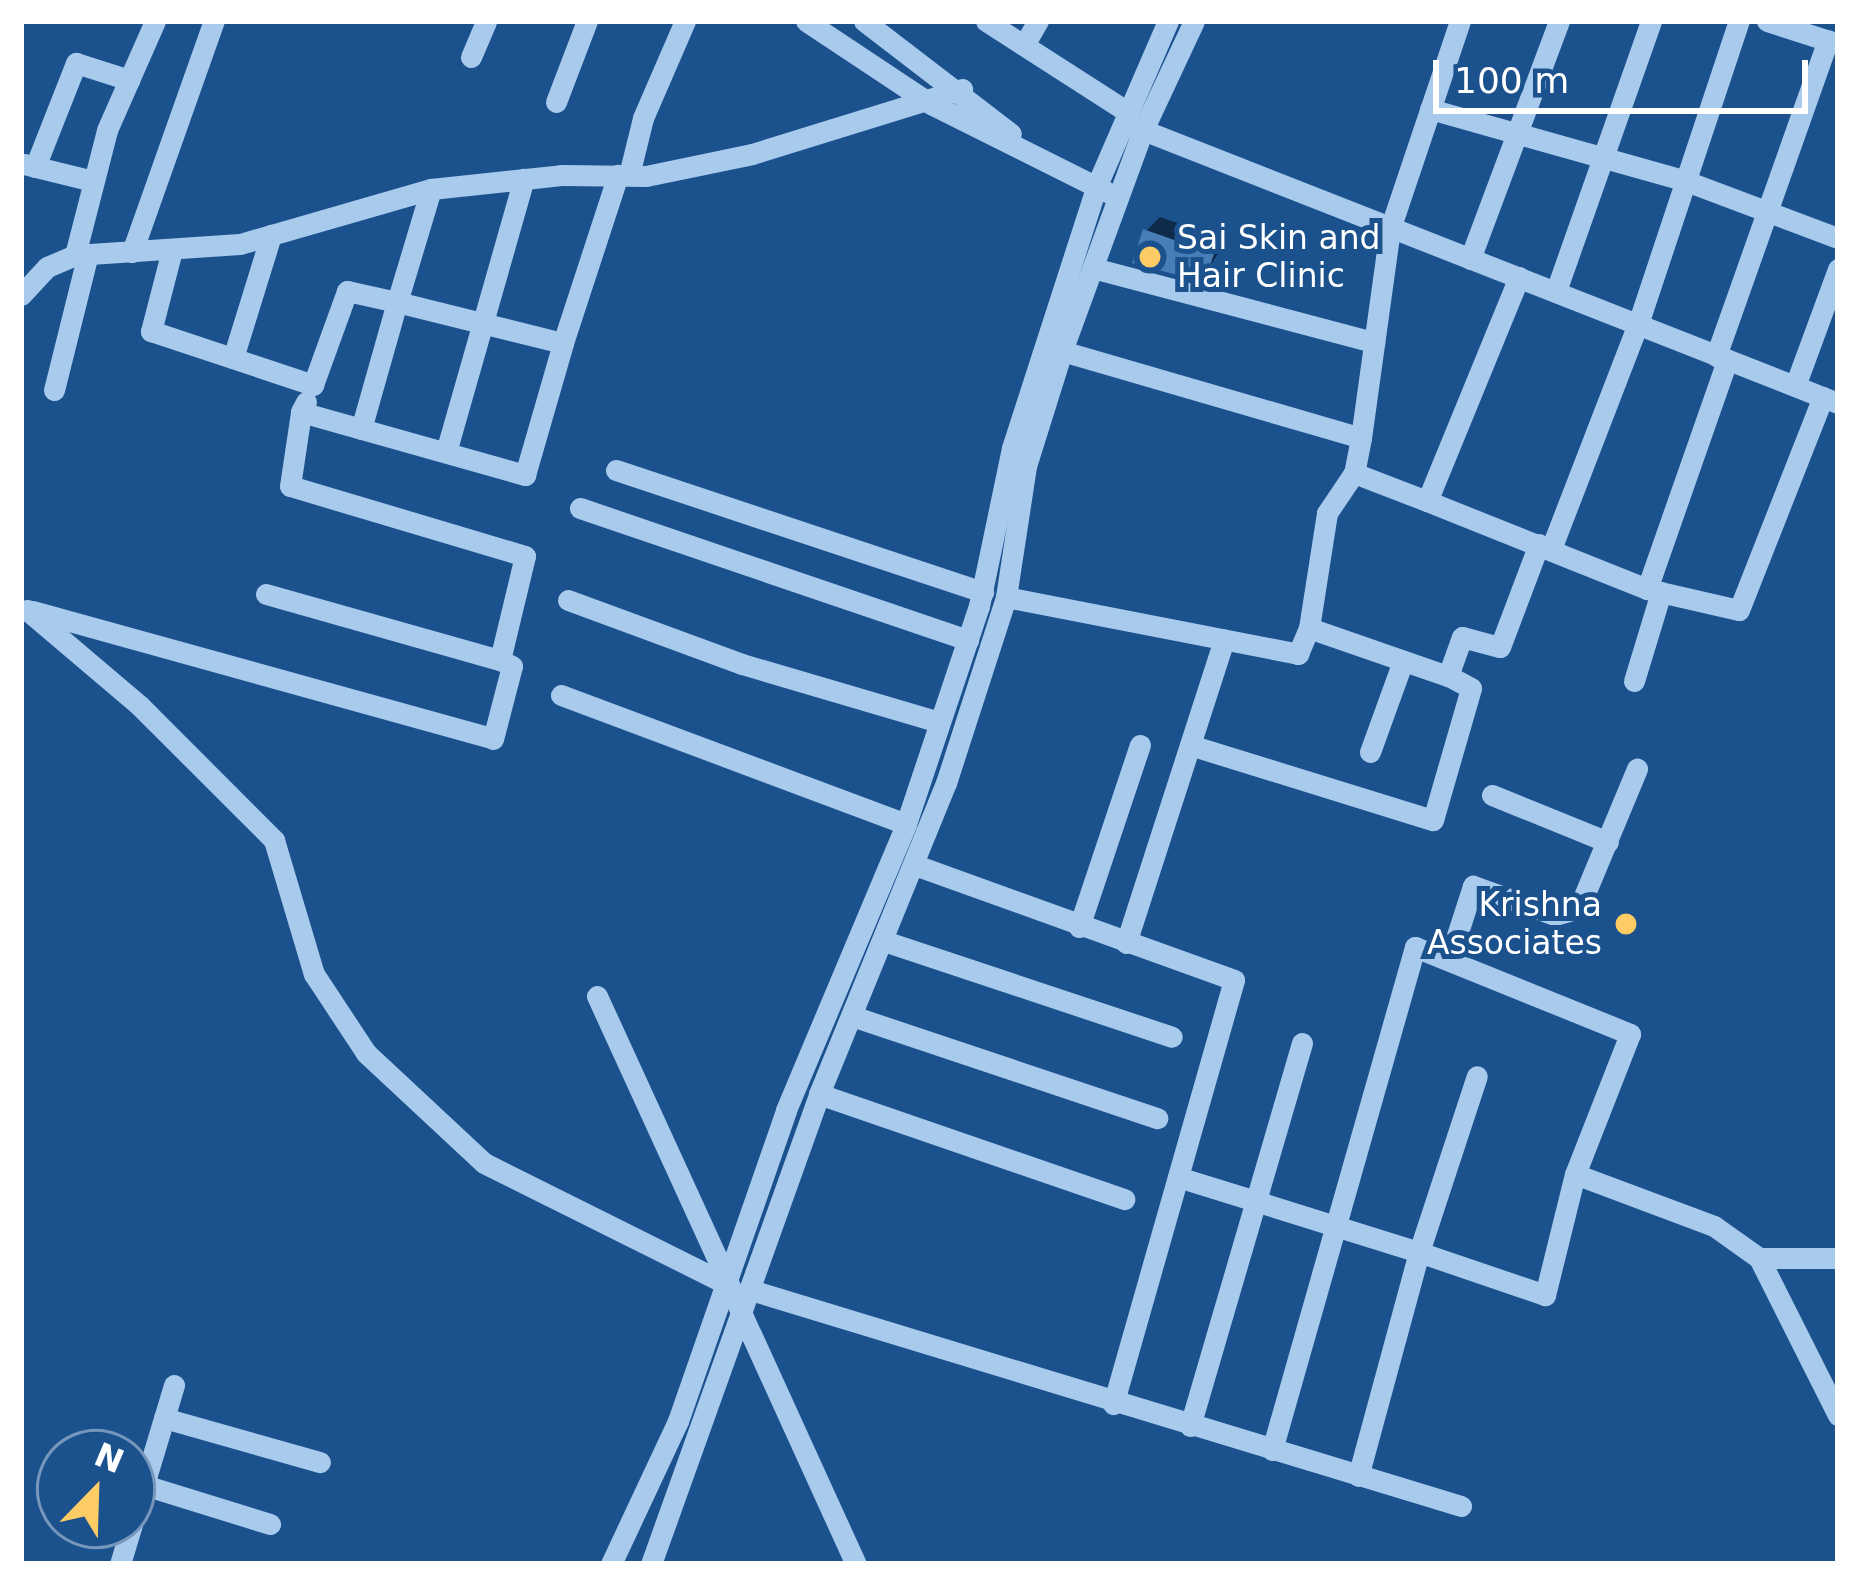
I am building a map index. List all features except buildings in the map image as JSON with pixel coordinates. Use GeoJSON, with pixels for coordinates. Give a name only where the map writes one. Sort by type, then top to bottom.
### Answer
{"type":"FeatureCollection","features":[{"type":"Feature","properties":{"kind":"street"},"geometry":{"type":"LineString","coordinates":[[54,390],[93,182],[155,21]]}},
{"type":"Feature","properties":{"kind":"street"},"geometry":{"type":"LineString","coordinates":[[132,252],[214,21]]}},
{"type":"Feature","properties":{"kind":"street"},"geometry":{"type":"LineString","coordinates":[[471,57],[486,21]]}},
{"type":"Feature","properties":{"kind":"street"},"geometry":{"type":"LineString","coordinates":[[556,102],[587,21]]}},
{"type":"Feature","properties":{"kind":"street"},"geometry":{"type":"LineString","coordinates":[[302,412],[525,475],[563,343],[643,118],[685,21]]}},
{"type":"Feature","properties":{"kind":"street"},"geometry":{"type":"LineString","coordinates":[[806,21],[931,104],[1025,146],[1120,200]]}},
{"type":"Feature","properties":{"kind":"street"},"geometry":{"type":"LineString","coordinates":[[864,21],[962,89],[1025,146]]}},
{"type":"Feature","properties":{"kind":"street"},"geometry":{"type":"LineString","coordinates":[[986,21],[1128,112]]}},
{"type":"Feature","properties":{"kind":"street"},"geometry":{"type":"LineString","coordinates":[[1024,45],[1038,21]]}},
{"type":"Feature","properties":{"kind":"street"},"geometry":{"type":"LineString","coordinates":[[651,1564],[740,1292],[786,1110],[906,824],[968,640],[1008,462],[1096,185],[1168,21]]}},
{"type":"Feature","properties":{"kind":"street"},"geometry":{"type":"LineString","coordinates":[[611,1564],[740,1292],[819,1094],[887,942],[1006,597],[1026,466],[1062,351],[1143,130],[1195,21]]}},
{"type":"Feature","properties":{"kind":"street"},"geometry":{"type":"LineString","coordinates":[[1006,597],[1298,653],[1309,628],[1327,513],[1354,473],[1390,229],[1460,21]]}},
{"type":"Feature","properties":{"kind":"street"},"geometry":{"type":"LineString","coordinates":[[1470,259],[1558,21]]}},
{"type":"Feature","properties":{"kind":"street"},"geometry":{"type":"LineString","coordinates":[[1556,291],[1651,21]]}},
{"type":"Feature","properties":{"kind":"street"},"geometry":{"type":"LineString","coordinates":[[1448,676],[1462,637],[1500,647],[1545,547],[1638,324],[1739,21]]}},
{"type":"Feature","properties":{"kind":"street"},"geometry":{"type":"LineString","coordinates":[[1634,681],[1654,591],[1768,210],[1833,42],[1767,21]]}},
{"type":"Feature","properties":{"kind":"street"},"geometry":{"type":"LineString","coordinates":[[93,182],[28,165],[76,63],[129,80]]}},
{"type":"Feature","properties":{"kind":"street"},"geometry":{"type":"LineString","coordinates":[[21,295],[46,267],[82,255],[172,250],[271,235],[431,189],[524,178],[624,176],[752,154],[931,104],[962,89]]}},
{"type":"Feature","properties":{"kind":"street"},"geometry":{"type":"LineString","coordinates":[[1430,109],[1604,155],[1838,238]]}},
{"type":"Feature","properties":{"kind":"street"},"geometry":{"type":"LineString","coordinates":[[1143,130],[1830,400],[1739,610],[1654,591],[1354,473]]}},
{"type":"Feature","properties":{"kind":"street"},"geometry":{"type":"LineString","coordinates":[[446,452],[524,178]]}},
{"type":"Feature","properties":{"kind":"street"},"geometry":{"type":"LineString","coordinates":[[362,429],[431,189]]}},
{"type":"Feature","properties":{"kind":"street"},"geometry":{"type":"LineString","coordinates":[[233,358],[271,235]]}},
{"type":"Feature","properties":{"kind":"street"},"geometry":{"type":"LineString","coordinates":[[172,250],[151,331],[313,385]]}},
{"type":"Feature","properties":{"kind":"street"},"geometry":{"type":"LineString","coordinates":[[1093,268],[1374,342]]}},
{"type":"Feature","properties":{"kind":"street"},"geometry":{"type":"LineString","coordinates":[[1795,386],[1838,268]]}},
{"type":"Feature","properties":{"kind":"street"},"geometry":{"type":"LineString","coordinates":[[1427,501],[1519,277]]}},
{"type":"Feature","properties":{"kind":"street"},"geometry":{"type":"LineString","coordinates":[[500,660],[526,556],[290,486],[302,412],[347,291],[563,343]]}},
{"type":"Feature","properties":{"kind":"street"},"geometry":{"type":"LineString","coordinates":[[1062,351],[1361,438]]}},
{"type":"Feature","properties":{"kind":"street"},"geometry":{"type":"LineString","coordinates":[[616,470],[982,592]]}},
{"type":"Feature","properties":{"kind":"street"},"geometry":{"type":"LineString","coordinates":[[580,508],[968,640]]}},
{"type":"Feature","properties":{"kind":"street"},"geometry":{"type":"LineString","coordinates":[[24,609],[493,739],[512,666],[266,594]]}},
{"type":"Feature","properties":{"kind":"street"},"geometry":{"type":"LineString","coordinates":[[568,600],[742,664],[939,722]]}},
{"type":"Feature","properties":{"kind":"street"},"geometry":{"type":"LineString","coordinates":[[24,609],[140,706],[274,840],[314,974],[366,1053],[484,1163],[740,1292],[1461,1506]]}},
{"type":"Feature","properties":{"kind":"street"},"geometry":{"type":"LineString","coordinates":[[1190,745],[1433,820],[1471,688],[1309,628]]}},
{"type":"Feature","properties":{"kind":"street"},"geometry":{"type":"LineString","coordinates":[[1126,943],[1224,639]]}},
{"type":"Feature","properties":{"kind":"street"},"geometry":{"type":"LineString","coordinates":[[1370,752],[1403,661]]}},
{"type":"Feature","properties":{"kind":"street"},"geometry":{"type":"LineString","coordinates":[[561,695],[906,824]]}},
{"type":"Feature","properties":{"kind":"street"},"geometry":{"type":"LineString","coordinates":[[1079,926],[1140,745]]}},
{"type":"Feature","properties":{"kind":"street"},"geometry":{"type":"LineString","coordinates":[[1450,957],[1473,886],[1565,916],[1583,902],[1637,769]]}},
{"type":"Feature","properties":{"kind":"street"},"geometry":{"type":"LineString","coordinates":[[1492,795],[1608,842]]}},
{"type":"Feature","properties":{"kind":"street"},"geometry":{"type":"LineString","coordinates":[[915,866],[1234,980],[1113,1404]]}},
{"type":"Feature","properties":{"kind":"street"},"geometry":{"type":"LineString","coordinates":[[887,942],[1172,1037]]}},
{"type":"Feature","properties":{"kind":"street"},"geometry":{"type":"LineString","coordinates":[[1178,1177],[1250,1199],[1336,1226],[1419,1252],[1545,1295],[1575,1174],[1630,1034],[1450,957],[1409,950],[1336,1226],[1272,1450]]}},
{"type":"Feature","properties":{"kind":"street"},"geometry":{"type":"LineString","coordinates":[[597,996],[740,1292],[751,1334],[856,1564]]}},
{"type":"Feature","properties":{"kind":"street"},"geometry":{"type":"LineString","coordinates":[[852,1016],[1156,1118]]}},
{"type":"Feature","properties":{"kind":"street"},"geometry":{"type":"LineString","coordinates":[[1190,1426],[1250,1199],[1302,1042]]}},
{"type":"Feature","properties":{"kind":"street"},"geometry":{"type":"LineString","coordinates":[[1358,1476],[1419,1252],[1477,1076]]}},
{"type":"Feature","properties":{"kind":"street"},"geometry":{"type":"LineString","coordinates":[[819,1094],[1124,1198]]}},
{"type":"Feature","properties":{"kind":"street"},"geometry":{"type":"LineString","coordinates":[[1575,1174],[1714,1226],[1760,1258],[1838,1415]]}},
{"type":"Feature","properties":{"kind":"street"},"geometry":{"type":"LineString","coordinates":[[1760,1258],[1838,1258]]}},
{"type":"Feature","properties":{"kind":"street"},"geometry":{"type":"LineString","coordinates":[[156,1445],[174,1385]]}},
{"type":"Feature","properties":{"kind":"street"},"geometry":{"type":"LineString","coordinates":[[164,1418],[320,1462]]}},
{"type":"Feature","properties":{"kind":"street"},"geometry":{"type":"LineString","coordinates":[[156,1489],[270,1524]]}},
{"type":"Feature","properties":{"kind":"place","name":"Sai Skin and Hair Clinic"},"geometry":{"type":"Point","coordinates":[1150,257]}},
{"type":"Feature","properties":{"kind":"place","name":"Krishna Associates"},"geometry":{"type":"Point","coordinates":[1626,924]}}]}
